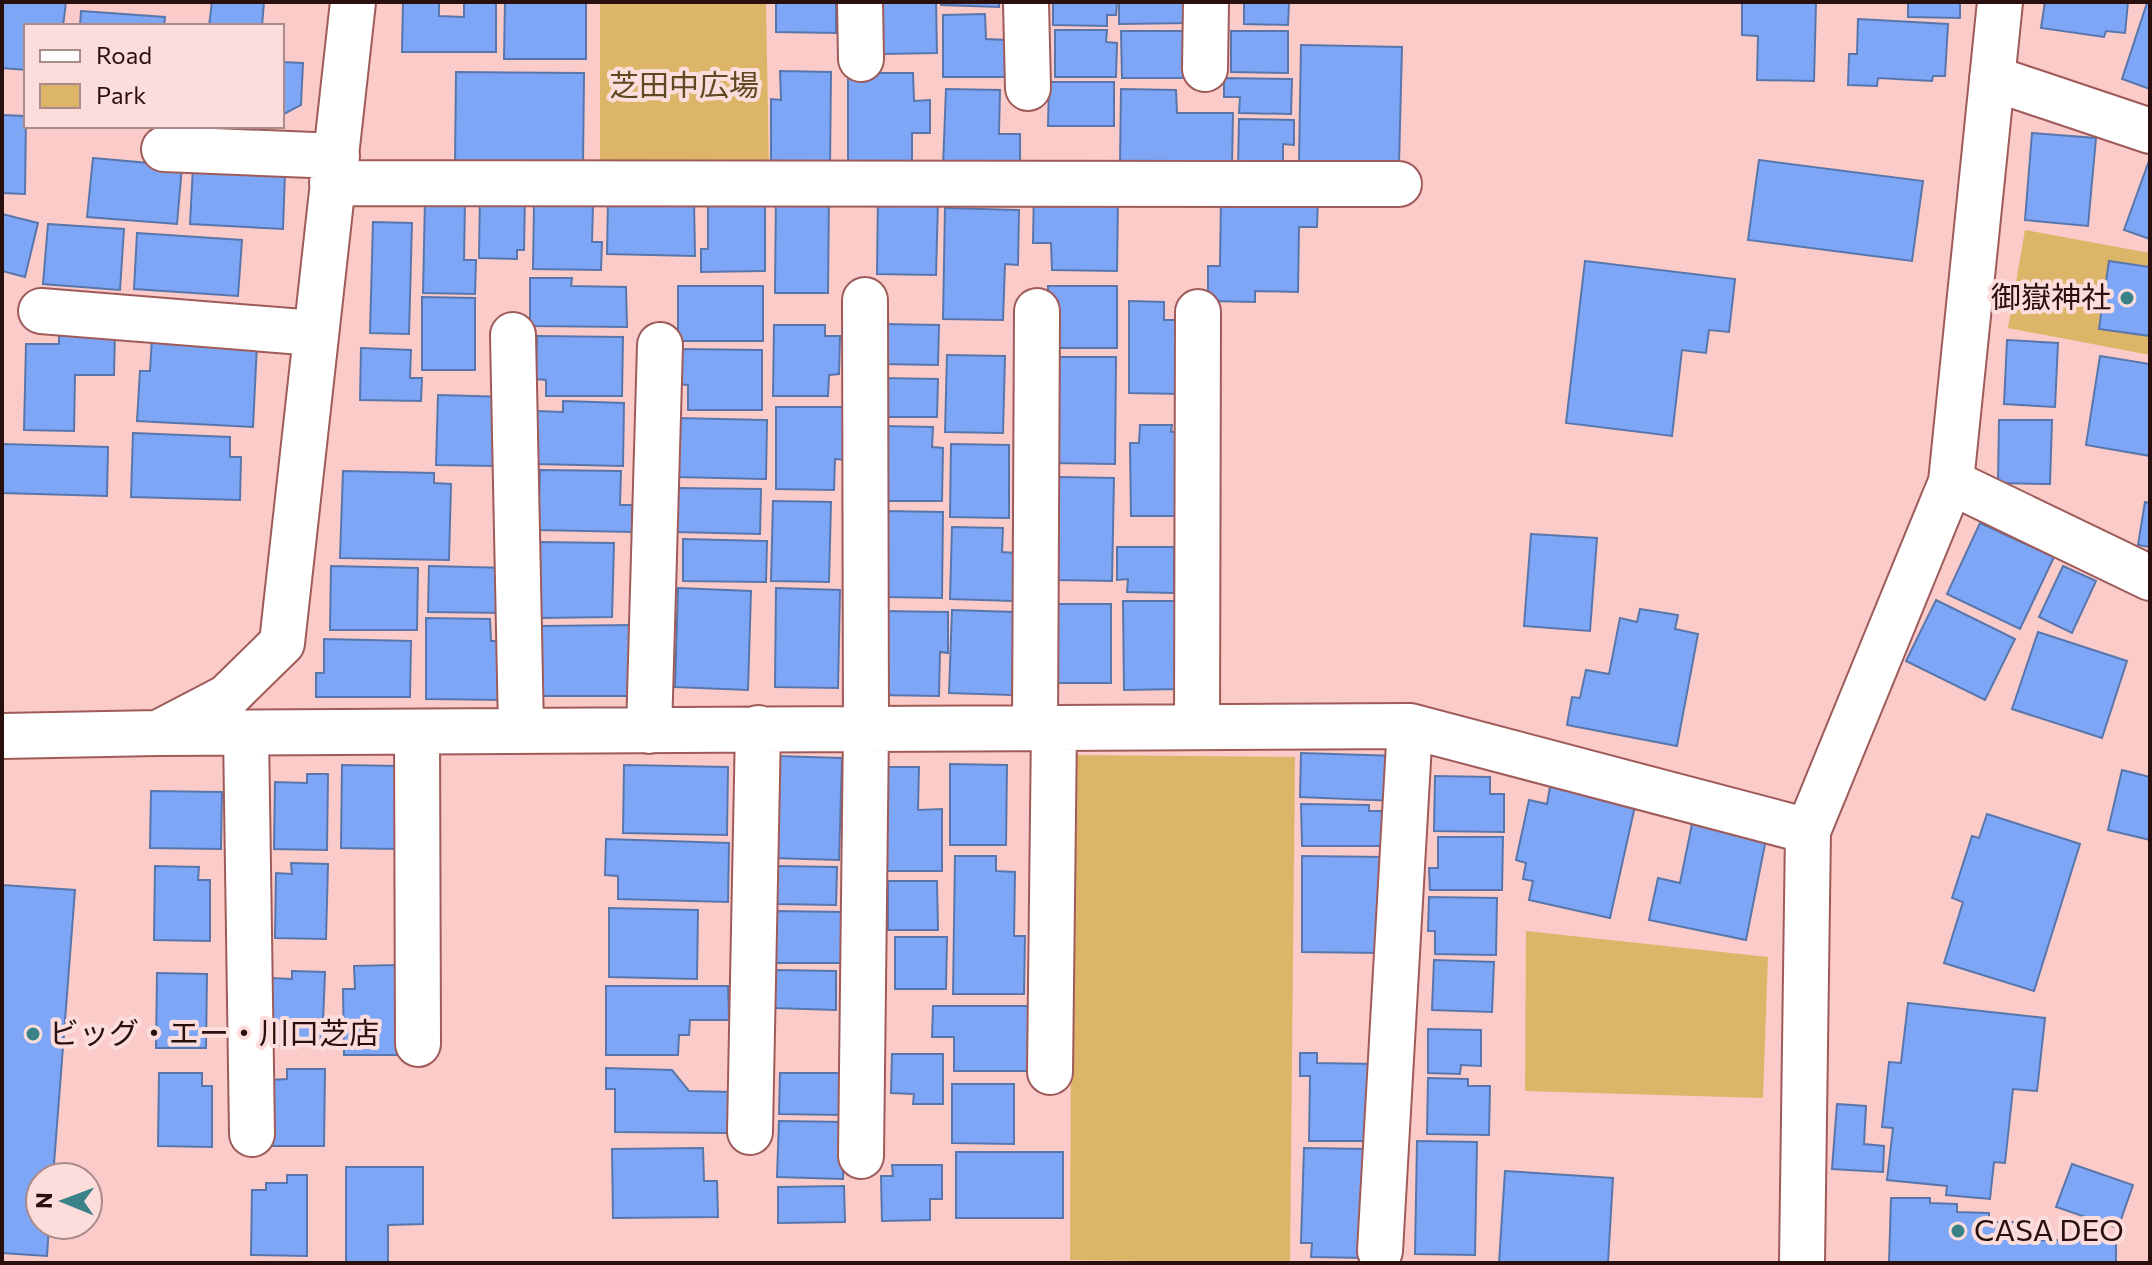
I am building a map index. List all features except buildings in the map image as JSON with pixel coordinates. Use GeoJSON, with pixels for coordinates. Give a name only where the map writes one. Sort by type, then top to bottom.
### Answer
{"type":"FeatureCollection","features":[{"type":"Feature","properties":{"kind":"street"},"geometry":{"type":"LineString","coordinates":[[158,733],[227,697],[282,643],[353,2]]}},
{"type":"Feature","properties":{"kind":"street"},"geometry":{"type":"LineString","coordinates":[[860,2],[861,59]]}},
{"type":"Feature","properties":{"kind":"street"},"geometry":{"type":"LineString","coordinates":[[1026,2],[1028,88]]}},
{"type":"Feature","properties":{"kind":"street"},"geometry":{"type":"LineString","coordinates":[[1205,69],[1206,2]]}},
{"type":"Feature","properties":{"kind":"street"},"geometry":{"type":"LineString","coordinates":[[1802,1263],[1808,831],[1951,482],[2000,2]]}},
{"type":"Feature","properties":{"kind":"street"},"geometry":{"type":"LineString","coordinates":[[1992,78],[2150,131]]}},
{"type":"Feature","properties":{"kind":"street"},"geometry":{"type":"LineString","coordinates":[[164,149],[334,169],[1399,184]]}},
{"type":"Feature","properties":{"kind":"street"},"geometry":{"type":"LineString","coordinates":[[861,1156],[866,729],[865,300]]}},
{"type":"Feature","properties":{"kind":"street"},"geometry":{"type":"LineString","coordinates":[[41,311],[315,333]]}},
{"type":"Feature","properties":{"kind":"street"},"geometry":{"type":"LineString","coordinates":[[1037,311],[1050,1072]]}},
{"type":"Feature","properties":{"kind":"street"},"geometry":{"type":"LineString","coordinates":[[1197,727],[1198,312]]}},
{"type":"Feature","properties":{"kind":"street"},"geometry":{"type":"LineString","coordinates":[[513,335],[521,729]]}},
{"type":"Feature","properties":{"kind":"street"},"geometry":{"type":"LineString","coordinates":[[649,731],[660,345]]}},
{"type":"Feature","properties":{"kind":"street"},"geometry":{"type":"LineString","coordinates":[[1951,482],[2150,578]]}},
{"type":"Feature","properties":{"kind":"street"},"geometry":{"type":"LineString","coordinates":[[2,736],[521,729],[649,731],[1410,726],[1808,831]]}},
{"type":"Feature","properties":{"kind":"street"},"geometry":{"type":"LineString","coordinates":[[1380,1251],[1410,726]]}},
{"type":"Feature","properties":{"kind":"street"},"geometry":{"type":"LineString","coordinates":[[750,1132],[758,728]]}},
{"type":"Feature","properties":{"kind":"street"},"geometry":{"type":"LineString","coordinates":[[417,732],[418,1044]]}},
{"type":"Feature","properties":{"kind":"street"},"geometry":{"type":"LineString","coordinates":[[246,733],[252,1134]]}},
{"type":"Feature","properties":{"kind":"green space","name":"芝田中広場"},"geometry":{"type":"Polygon","coordinates":[[[600,2],[766,2],[769,173],[600,170],[600,2]]]}},
{"type":"Feature","properties":{"kind":"green space"},"geometry":{"type":"Polygon","coordinates":[[[2025,230],[2150,253],[2150,355],[2008,328],[2025,230]]]}},
{"type":"Feature","properties":{"kind":"green space"},"geometry":{"type":"Polygon","coordinates":[[[1072,755],[1295,757],[1290,1263],[1070,1260],[1072,755]]]}},
{"type":"Feature","properties":{"kind":"green space"},"geometry":{"type":"Polygon","coordinates":[[[1526,931],[1768,957],[1763,1098],[1525,1091],[1526,931]]]}},
{"type":"Feature","properties":{"kind":"place","name":"御嶽神社"},"geometry":{"type":"Point","coordinates":[2127,298]}},
{"type":"Feature","properties":{"kind":"place","name":"ビッグ・エー・川口芝店"},"geometry":{"type":"Point","coordinates":[33,1034]}},
{"type":"Feature","properties":{"kind":"place","name":"CASA DEO"},"geometry":{"type":"Point","coordinates":[1958,1231]}}]}
